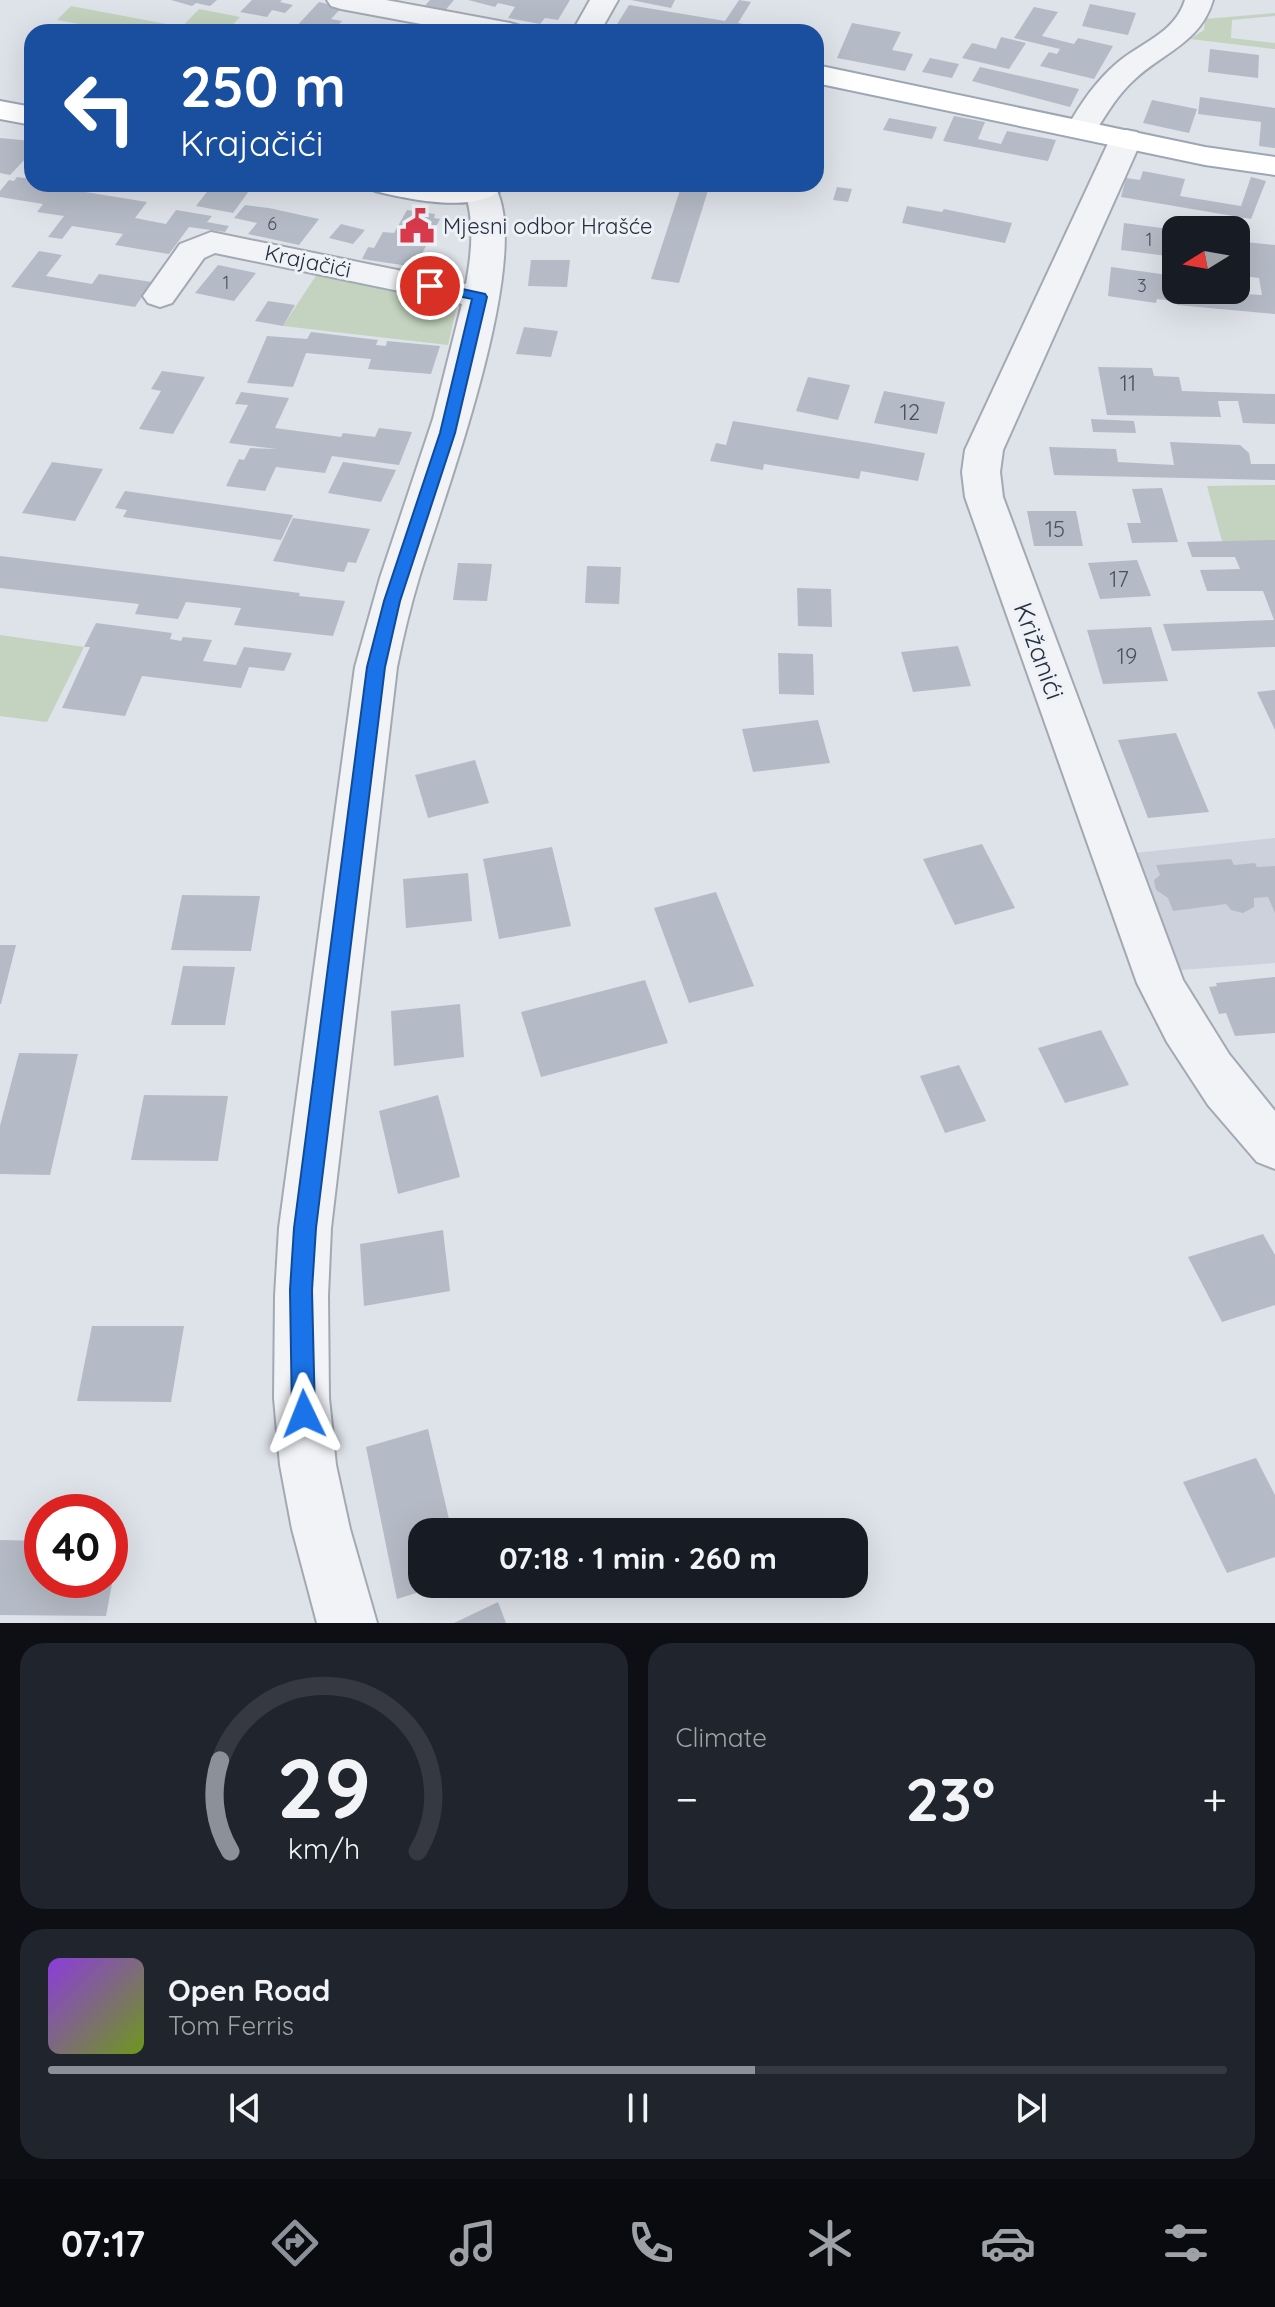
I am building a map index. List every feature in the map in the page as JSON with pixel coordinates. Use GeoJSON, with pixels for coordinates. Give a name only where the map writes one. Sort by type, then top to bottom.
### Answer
{"type":"FeatureCollection","features":[{"type":"Feature","properties":{"kind":"main road"},"geometry":{"type":"LineString","coordinates":[[824,76],[1205,156],[1275,166]]}},
{"type":"Feature","properties":{"kind":"main road"},"geometry":{"type":"LineString","coordinates":[[0,110],[24,114]]}},
{"type":"Feature","properties":{"kind":"main road"},"geometry":{"type":"LineString","coordinates":[[431,192],[448,195],[460,192]]}},
{"type":"Feature","properties":{"kind":"street"},"geometry":{"type":"LineString","coordinates":[[341,0],[468,24]]}},
{"type":"Feature","properties":{"kind":"street"},"geometry":{"type":"LineString","coordinates":[[590,24],[604,0]]}},
{"type":"Feature","properties":{"kind":"street"},"geometry":{"type":"LineString","coordinates":[[1082,128],[1112,83],[1149,53],[1188,29],[1199,0]]}},
{"type":"Feature","properties":{"kind":"street","name":"Križanići"},"geometry":{"type":"LineString","coordinates":[[1126,139],[984,450],[981,472],[984,497],[1161,983],[1199,1053],[1275,1146]]}},
{"type":"Feature","properties":{"kind":"street"},"geometry":{"type":"LineString","coordinates":[[347,1623],[313,1496],[304,1414],[301,1290],[305,1228],[376,667],[392,601],[448,433],[480,297],[488,231],[485,192]]}},
{"type":"Feature","properties":{"kind":"street","name":"Krajačići"},"geometry":{"type":"LineString","coordinates":[[160,296],[192,251],[211,242],[480,297]]}},
{"type":"Feature","properties":{"kind":"shaded area"},"geometry":{"type":"Polygon","coordinates":[[[1275,838],[1275,963],[1180,970],[1135,853],[1275,838]]]}},
{"type":"Feature","properties":{"kind":"green space"},"geometry":{"type":"Polygon","coordinates":[[[71,6],[166,24],[79,24],[57,20],[71,6]]]}},
{"type":"Feature","properties":{"kind":"green space"},"geometry":{"type":"Polygon","coordinates":[[[199,9],[240,17],[233,24],[185,24],[199,9]]]}},
{"type":"Feature","properties":{"kind":"green space"},"geometry":{"type":"Polygon","coordinates":[[[1275,13],[1275,16],[1232,20],[1231,38],[1275,43],[1275,49],[1190,39],[1204,30],[1205,19],[1275,13]]]}},
{"type":"Feature","properties":{"kind":"green space"},"geometry":{"type":"Polygon","coordinates":[[[319,271],[453,301],[456,310],[448,345],[283,326],[319,271]]]}},
{"type":"Feature","properties":{"kind":"green space"},"geometry":{"type":"Polygon","coordinates":[[[1275,485],[1275,545],[1223,545],[1207,486],[1275,485]]]}},
{"type":"Feature","properties":{"kind":"green space"},"geometry":{"type":"Polygon","coordinates":[[[0,635],[84,647],[47,722],[0,716],[0,635]]]}},
{"type":"Feature","properties":{"kind":"building"},"geometry":{"type":"Polygon","coordinates":[[[171,0],[217,0],[210,6],[196,3],[192,6],[171,0]]]}},
{"type":"Feature","properties":{"kind":"building"},"geometry":{"type":"Polygon","coordinates":[[[252,0],[282,0],[280,2],[293,5],[285,13],[272,10],[267,17],[240,12],[252,0]]]}},
{"type":"Feature","properties":{"kind":"building"},"geometry":{"type":"Polygon","coordinates":[[[430,0],[454,0],[443,13],[422,9],[430,0]]]}},
{"type":"Feature","properties":{"kind":"building"},"geometry":{"type":"Polygon","coordinates":[[[468,0],[570,0],[558,20],[545,18],[540,24],[508,18],[515,7],[498,3],[495,7],[468,0]]]}},
{"type":"Feature","properties":{"kind":"building"},"geometry":{"type":"Polygon","coordinates":[[[631,0],[675,0],[671,8],[631,0]]]}},
{"type":"Feature","properties":{"kind":"building"},"geometry":{"type":"Polygon","coordinates":[[[739,0],[751,2],[738,23],[744,24],[617,24],[629,5],[725,21],[739,0]]]}},
{"type":"Feature","properties":{"kind":"building"},"geometry":{"type":"Polygon","coordinates":[[[319,2],[342,7],[331,19],[342,21],[339,24],[299,24],[319,2]]]}},
{"type":"Feature","properties":{"kind":"building"},"geometry":{"type":"Polygon","coordinates":[[[1090,4],[1136,13],[1128,35],[1082,26],[1090,4]]]}},
{"type":"Feature","properties":{"kind":"building"},"geometry":{"type":"Polygon","coordinates":[[[1034,7],[1058,12],[1042,36],[1074,44],[1078,38],[1113,46],[1094,79],[1040,66],[1049,52],[1057,54],[1060,49],[1014,38],[1034,7]]]}},
{"type":"Feature","properties":{"kind":"building"},"geometry":{"type":"Polygon","coordinates":[[[852,23],[901,32],[892,50],[913,54],[905,71],[837,58],[852,23]]]}},
{"type":"Feature","properties":{"kind":"building"},"geometry":{"type":"Polygon","coordinates":[[[1001,37],[1026,43],[1009,69],[962,58],[972,43],[996,49],[1001,37]]]}},
{"type":"Feature","properties":{"kind":"building"},"geometry":{"type":"Polygon","coordinates":[[[1210,49],[1259,55],[1258,78],[1208,72],[1210,49]]]}},
{"type":"Feature","properties":{"kind":"building"},"geometry":{"type":"Polygon","coordinates":[[[930,58],[959,64],[952,78],[922,72],[930,58]]]}},
{"type":"Feature","properties":{"kind":"building"},"geometry":{"type":"Polygon","coordinates":[[[980,67],[1079,89],[1070,107],[972,81],[980,67]]]}},
{"type":"Feature","properties":{"kind":"building"},"geometry":{"type":"Polygon","coordinates":[[[1200,97],[1275,108],[1275,148],[1259,146],[1261,122],[1198,114],[1200,97]]]}},
{"type":"Feature","properties":{"kind":"building"},"geometry":{"type":"Polygon","coordinates":[[[1152,100],[1197,109],[1189,133],[1143,123],[1152,100]]]}},
{"type":"Feature","properties":{"kind":"building"},"geometry":{"type":"Polygon","coordinates":[[[954,116],[985,122],[978,139],[1001,144],[1007,131],[1056,140],[1048,161],[943,141],[954,116]]]}},
{"type":"Feature","properties":{"kind":"building"},"geometry":{"type":"Polygon","coordinates":[[[889,118],[937,127],[932,139],[883,130],[889,118]]]}},
{"type":"Feature","properties":{"kind":"building"},"geometry":{"type":"Polygon","coordinates":[[[0,138],[24,140],[24,160],[10,175],[0,173],[0,138]]]}},
{"type":"Feature","properties":{"kind":"building"},"geometry":{"type":"Polygon","coordinates":[[[1143,171],[1185,179],[1180,196],[1241,206],[1251,177],[1266,181],[1251,219],[1250,216],[1233,216],[1121,197],[1126,178],[1140,180],[1143,171]]]}},
{"type":"Feature","properties":{"kind":"building"},"geometry":{"type":"Polygon","coordinates":[[[17,177],[24,178],[24,192],[86,192],[147,202],[135,218],[166,224],[176,210],[212,216],[207,222],[229,226],[225,232],[189,227],[169,254],[115,245],[123,234],[72,226],[62,239],[48,237],[64,216],[37,212],[43,204],[0,197],[0,191],[9,180],[14,181],[17,177]]]}},
{"type":"Feature","properties":{"kind":"building"},"geometry":{"type":"Polygon","coordinates":[[[837,187],[852,189],[848,202],[833,200],[837,187]]]}},
{"type":"Feature","properties":{"kind":"building"},"geometry":{"type":"Polygon","coordinates":[[[207,192],[248,192],[233,213],[196,206],[207,192]]]}},
{"type":"Feature","properties":{"kind":"building"},"geometry":{"type":"Polygon","coordinates":[[[679,192],[707,192],[679,283],[651,279],[679,192]]]}},
{"type":"Feature","properties":{"kind":"building"},"geometry":{"type":"Polygon","coordinates":[[[245,205],[319,219],[299,245],[248,234],[257,223],[234,218],[245,205]]]}},
{"type":"Feature","properties":{"kind":"building"},"geometry":{"type":"Polygon","coordinates":[[[907,206],[942,212],[944,209],[1012,223],[1005,243],[902,223],[907,206]]]}},
{"type":"Feature","properties":{"kind":"building"},"geometry":{"type":"Polygon","coordinates":[[[407,210],[435,214],[434,218],[440,219],[415,267],[362,259],[368,247],[374,248],[383,232],[394,233],[407,210]]]}},
{"type":"Feature","properties":{"kind":"building"},"geometry":{"type":"Polygon","coordinates":[[[1124,223],[1162,228],[1162,255],[1121,250],[1124,223]]]}},
{"type":"Feature","properties":{"kind":"building"},"geometry":{"type":"Polygon","coordinates":[[[341,224],[365,230],[353,244],[329,238],[341,224]]]}},
{"type":"Feature","properties":{"kind":"building"},"geometry":{"type":"Polygon","coordinates":[[[1250,242],[1275,245],[1275,314],[1177,305],[1250,304],[1250,294],[1262,295],[1259,278],[1250,277],[1250,242]]]}},
{"type":"Feature","properties":{"kind":"building"},"geometry":{"type":"Polygon","coordinates":[[[39,251],[62,255],[46,276],[92,284],[99,274],[152,282],[135,307],[11,287],[39,251]]]}},
{"type":"Feature","properties":{"kind":"building"},"geometry":{"type":"Polygon","coordinates":[[[531,260],[570,260],[567,287],[528,286],[531,260]]]}},
{"type":"Feature","properties":{"kind":"building"},"geometry":{"type":"Polygon","coordinates":[[[218,265],[256,273],[234,301],[195,293],[218,265]]]}},
{"type":"Feature","properties":{"kind":"building"},"geometry":{"type":"Polygon","coordinates":[[[1111,267],[1162,274],[1162,300],[1157,299],[1156,303],[1108,296],[1111,267]]]}},
{"type":"Feature","properties":{"kind":"building"},"geometry":{"type":"Polygon","coordinates":[[[268,301],[295,305],[283,326],[255,321],[268,301]]]}},
{"type":"Feature","properties":{"kind":"building"},"geometry":{"type":"Polygon","coordinates":[[[524,327],[558,331],[551,357],[516,354],[524,327]]]}},
{"type":"Feature","properties":{"kind":"building"},"geometry":{"type":"Polygon","coordinates":[[[311,332],[378,340],[376,345],[386,346],[387,341],[440,346],[431,374],[368,369],[371,359],[306,353],[293,387],[247,383],[267,336],[307,339],[311,332]]]}},
{"type":"Feature","properties":{"kind":"building"},"geometry":{"type":"Polygon","coordinates":[[[1098,367],[1152,368],[1154,376],[1179,377],[1182,391],[1275,394],[1275,424],[1243,423],[1238,401],[1218,401],[1221,417],[1107,415],[1098,367]]]}},
{"type":"Feature","properties":{"kind":"building"},"geometry":{"type":"Polygon","coordinates":[[[162,371],[205,377],[173,434],[139,429],[161,391],[151,389],[162,371]]]}},
{"type":"Feature","properties":{"kind":"building"},"geometry":{"type":"Polygon","coordinates":[[[808,377],[850,385],[838,420],[796,411],[808,377]]]}},
{"type":"Feature","properties":{"kind":"building"},"geometry":{"type":"Polygon","coordinates":[[[884,391],[945,402],[937,434],[874,423],[884,391]]]}},
{"type":"Feature","properties":{"kind":"building"},"geometry":{"type":"Polygon","coordinates":[[[241,392],[289,398],[275,428],[341,437],[343,433],[375,437],[379,428],[412,432],[399,465],[332,456],[325,473],[276,467],[265,491],[226,486],[239,459],[244,460],[250,448],[277,449],[229,443],[248,405],[235,404],[241,392]]]}},
{"type":"Feature","properties":{"kind":"building"},"geometry":{"type":"Polygon","coordinates":[[[1091,419],[1134,421],[1136,433],[1093,432],[1091,419]]]}},
{"type":"Feature","properties":{"kind":"building"},"geometry":{"type":"Polygon","coordinates":[[[733,421],[925,453],[918,481],[861,471],[859,479],[764,464],[763,470],[710,461],[716,443],[726,445],[733,421]]]}},
{"type":"Feature","properties":{"kind":"building"},"geometry":{"type":"Polygon","coordinates":[[[1170,442],[1240,445],[1249,453],[1251,464],[1275,464],[1275,480],[1054,475],[1049,447],[1116,449],[1118,462],[1174,465],[1170,442]]]}},
{"type":"Feature","properties":{"kind":"building"},"geometry":{"type":"Polygon","coordinates":[[[52,462],[103,469],[75,521],[22,513],[52,462]]]}},
{"type":"Feature","properties":{"kind":"building"},"geometry":{"type":"Polygon","coordinates":[[[343,462],[396,470],[381,502],[328,493],[343,462]]]}},
{"type":"Feature","properties":{"kind":"building"},"geometry":{"type":"Polygon","coordinates":[[[1162,488],[1178,542],[1132,543],[1127,523],[1141,523],[1132,489],[1162,488]]]}},
{"type":"Feature","properties":{"kind":"building"},"geometry":{"type":"Polygon","coordinates":[[[125,491],[293,515],[281,540],[123,517],[127,510],[115,508],[125,491]]]}},
{"type":"Feature","properties":{"kind":"building"},"geometry":{"type":"Polygon","coordinates":[[[1027,511],[1076,511],[1083,546],[1034,546],[1027,511]]]}},
{"type":"Feature","properties":{"kind":"building"},"geometry":{"type":"Polygon","coordinates":[[[293,518],[370,529],[356,563],[348,562],[344,572],[273,561],[293,518]]]}},
{"type":"Feature","properties":{"kind":"building"},"geometry":{"type":"Polygon","coordinates":[[[1275,540],[1275,647],[1172,651],[1163,624],[1274,620],[1263,591],[1207,591],[1200,570],[1240,569],[1235,557],[1192,557],[1187,542],[1275,540]]]}},
{"type":"Feature","properties":{"kind":"building"},"geometry":{"type":"Polygon","coordinates":[[[0,556],[345,601],[333,636],[234,625],[241,608],[186,602],[178,619],[135,614],[139,604],[0,588],[0,556]]]}},
{"type":"Feature","properties":{"kind":"building"},"geometry":{"type":"Polygon","coordinates":[[[1137,560],[1151,596],[1100,599],[1088,563],[1137,560]]]}},
{"type":"Feature","properties":{"kind":"building"},"geometry":{"type":"Polygon","coordinates":[[[458,563],[492,564],[487,601],[453,600],[458,563]]]}},
{"type":"Feature","properties":{"kind":"building"},"geometry":{"type":"Polygon","coordinates":[[[587,566],[621,567],[619,604],[585,603],[587,566]]]}},
{"type":"Feature","properties":{"kind":"building"},"geometry":{"type":"Polygon","coordinates":[[[797,588],[831,589],[832,627],[798,626],[797,588]]]}},
{"type":"Feature","properties":{"kind":"building"},"geometry":{"type":"Polygon","coordinates":[[[96,623],[172,633],[170,639],[181,641],[183,637],[212,640],[203,661],[236,665],[244,647],[292,653],[284,671],[249,667],[241,688],[142,676],[125,716],[62,708],[90,647],[84,647],[96,623]]]}},
{"type":"Feature","properties":{"kind":"building"},"geometry":{"type":"Polygon","coordinates":[[[1151,627],[1168,681],[1103,684],[1087,630],[1151,627]]]}},
{"type":"Feature","properties":{"kind":"building"},"geometry":{"type":"Polygon","coordinates":[[[958,646],[971,686],[913,692],[901,652],[958,646]]]}},
{"type":"Feature","properties":{"kind":"building"},"geometry":{"type":"Polygon","coordinates":[[[778,653],[813,654],[814,695],[779,694],[778,653]]]}},
{"type":"Feature","properties":{"kind":"building"},"geometry":{"type":"Polygon","coordinates":[[[1275,690],[1275,730],[1257,692],[1275,690]]]}},
{"type":"Feature","properties":{"kind":"building"},"geometry":{"type":"Polygon","coordinates":[[[818,720],[830,763],[753,772],[742,729],[818,720]]]}},
{"type":"Feature","properties":{"kind":"building"},"geometry":{"type":"Polygon","coordinates":[[[1176,733],[1209,812],[1148,818],[1118,740],[1176,733]]]}},
{"type":"Feature","properties":{"kind":"building"},"geometry":{"type":"Polygon","coordinates":[[[475,760],[489,803],[428,818],[415,775],[475,760]]]}},
{"type":"Feature","properties":{"kind":"building"},"geometry":{"type":"Polygon","coordinates":[[[982,844],[1015,908],[955,925],[923,859],[982,844]]]}},
{"type":"Feature","properties":{"kind":"building"},"geometry":{"type":"Polygon","coordinates":[[[552,847],[571,926],[499,939],[483,859],[552,847]]]}},
{"type":"Feature","properties":{"kind":"building"},"geometry":{"type":"Polygon","coordinates":[[[1231,859],[1234,865],[1255,863],[1257,867],[1275,866],[1275,913],[1268,897],[1254,898],[1254,907],[1243,913],[1231,910],[1226,904],[1173,911],[1168,898],[1156,890],[1154,880],[1160,875],[1156,865],[1231,859]]]}},
{"type":"Feature","properties":{"kind":"building"},"geometry":{"type":"Polygon","coordinates":[[[468,873],[472,921],[406,928],[403,879],[468,873]]]}},
{"type":"Feature","properties":{"kind":"building"},"geometry":{"type":"Polygon","coordinates":[[[716,892],[754,986],[689,1003],[654,908],[716,892]]]}},
{"type":"Feature","properties":{"kind":"building"},"geometry":{"type":"Polygon","coordinates":[[[182,895],[260,896],[251,951],[171,950],[182,895]]]}},
{"type":"Feature","properties":{"kind":"building"},"geometry":{"type":"Polygon","coordinates":[[[0,945],[16,945],[1,1004],[0,1004],[0,945]]]}},
{"type":"Feature","properties":{"kind":"building"},"geometry":{"type":"Polygon","coordinates":[[[183,966],[235,967],[225,1025],[171,1025],[183,966]]]}},
{"type":"Feature","properties":{"kind":"building"},"geometry":{"type":"Polygon","coordinates":[[[1275,977],[1275,1033],[1235,1036],[1226,1013],[1219,1014],[1209,987],[1217,986],[1216,983],[1275,977]]]}},
{"type":"Feature","properties":{"kind":"building"},"geometry":{"type":"Polygon","coordinates":[[[645,980],[668,1043],[541,1077],[521,1012],[645,980]]]}},
{"type":"Feature","properties":{"kind":"building"},"geometry":{"type":"Polygon","coordinates":[[[460,1004],[464,1057],[394,1066],[391,1011],[460,1004]]]}},
{"type":"Feature","properties":{"kind":"building"},"geometry":{"type":"Polygon","coordinates":[[[1101,1030],[1129,1085],[1065,1103],[1038,1048],[1101,1030]]]}},
{"type":"Feature","properties":{"kind":"building"},"geometry":{"type":"Polygon","coordinates":[[[19,1053],[78,1054],[50,1175],[0,1174],[0,1126],[19,1053]]]}},
{"type":"Feature","properties":{"kind":"building"},"geometry":{"type":"Polygon","coordinates":[[[959,1065],[986,1121],[945,1133],[920,1076],[959,1065]]]}},
{"type":"Feature","properties":{"kind":"building"},"geometry":{"type":"Polygon","coordinates":[[[144,1095],[228,1096],[218,1161],[131,1160],[144,1095]]]}},
{"type":"Feature","properties":{"kind":"building"},"geometry":{"type":"Polygon","coordinates":[[[438,1095],[460,1177],[398,1194],[379,1111],[438,1095]]]}},
{"type":"Feature","properties":{"kind":"building"},"geometry":{"type":"Polygon","coordinates":[[[443,1230],[450,1291],[364,1306],[360,1244],[443,1230]]]}},
{"type":"Feature","properties":{"kind":"building"},"geometry":{"type":"Polygon","coordinates":[[[1263,1234],[1275,1255],[1275,1305],[1222,1322],[1188,1257],[1263,1234]]]}},
{"type":"Feature","properties":{"kind":"building"},"geometry":{"type":"Polygon","coordinates":[[[92,1326],[184,1326],[171,1402],[77,1401],[92,1326]]]}},
{"type":"Feature","properties":{"kind":"building"},"geometry":{"type":"Polygon","coordinates":[[[428,1429],[449,1518],[408,1518],[408,1596],[397,1599],[366,1447],[428,1429]]]}},
{"type":"Feature","properties":{"kind":"building"},"geometry":{"type":"Polygon","coordinates":[[[1256,1458],[1275,1495],[1275,1557],[1227,1573],[1183,1482],[1256,1458]]]}},
{"type":"Feature","properties":{"kind":"building"},"geometry":{"type":"Polygon","coordinates":[[[0,1540],[24,1541],[24,1598],[109,1598],[106,1616],[0,1615],[0,1540]]]}},
{"type":"Feature","properties":{"kind":"building"},"geometry":{"type":"Polygon","coordinates":[[[498,1602],[506,1623],[454,1623],[498,1602]]]}},
{"type":"Feature","properties":{"kind":"place","name":"Mjesni odbor Hrašće"},"geometry":{"type":"Point","coordinates":[417,226]}},
{"type":"Feature","properties":{"kind":"route"},"geometry":{"type":"LineString","coordinates":[[304,1414],[301,1290],[305,1228],[376,667],[392,601],[448,433],[480,297],[430,286]]}}]}
